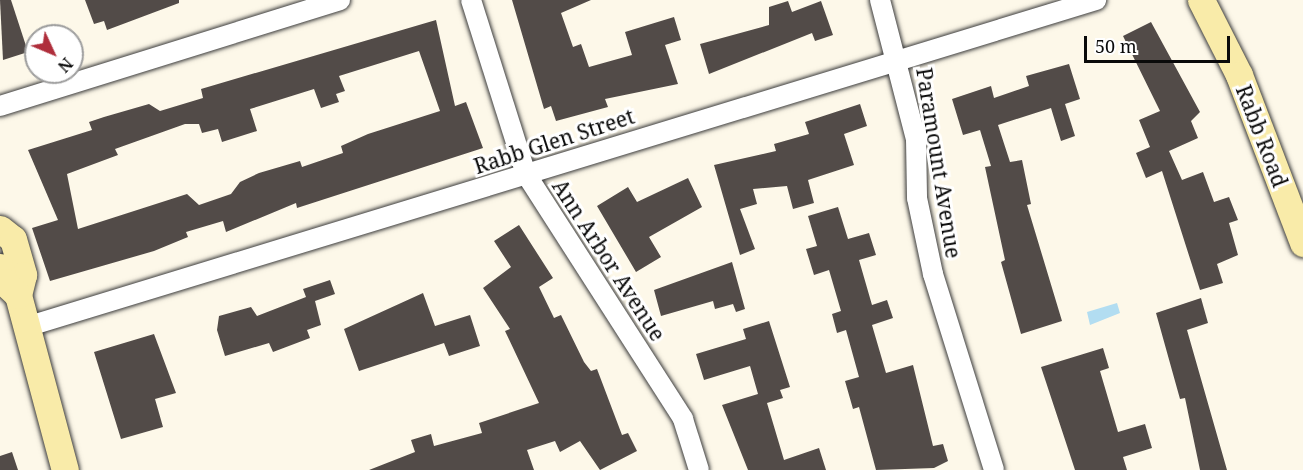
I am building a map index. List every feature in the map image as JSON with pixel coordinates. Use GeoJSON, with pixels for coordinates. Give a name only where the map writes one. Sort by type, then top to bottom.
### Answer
{"type":"FeatureCollection","features":[{"type":"Feature","properties":{"kind":"street"},"geometry":{"type":"LineString","coordinates":[[0,106],[340,0]]}},
{"type":"Feature","properties":{"kind":"street","name":"Ann Arbor Avenue"},"geometry":{"type":"LineString","coordinates":[[471,0],[526,174],[682,419],[699,470]]}},
{"type":"Feature","properties":{"kind":"street","name":"Paramount Avenue"},"geometry":{"type":"LineString","coordinates":[[880,0],[898,59],[916,140],[917,198],[933,274],[994,470]]}},
{"type":"Feature","properties":{"kind":"street","name":"Rabb Glen Street"},"geometry":{"type":"LineString","coordinates":[[26,327],[1096,0]]}},
{"type":"Feature","properties":{"kind":"street","name":"Rabb Road"},"geometry":{"type":"LineString","coordinates":[[1201,0],[1239,75],[1303,243]]}},
{"type":"Feature","properties":{"kind":"street"},"geometry":{"type":"LineString","coordinates":[[0,229],[13,239],[23,275],[18,296],[65,470]]}},
{"type":"Feature","properties":{"kind":"street"},"geometry":{"type":"LineString","coordinates":[[0,267],[4,282],[18,296]]}},
{"type":"Feature","properties":{"kind":"water"},"geometry":{"type":"Polygon","coordinates":[[[1117,303],[1120,313],[1090,325],[1087,312],[1117,303]]]}},
{"type":"Feature","properties":{"kind":"building"},"geometry":{"type":"Polygon","coordinates":[[[0,0],[11,0],[24,40],[24,53],[3,60],[0,0]]]}},
{"type":"Feature","properties":{"kind":"building"},"geometry":{"type":"Polygon","coordinates":[[[85,0],[179,0],[179,3],[107,30],[104,21],[94,24],[85,0]]]}},
{"type":"Feature","properties":{"kind":"building"},"geometry":{"type":"Polygon","coordinates":[[[512,0],[591,0],[561,13],[573,47],[581,44],[589,67],[632,55],[625,32],[674,17],[681,40],[665,45],[678,84],[605,99],[608,107],[556,121],[551,106],[544,109],[512,0]]]}},
{"type":"Feature","properties":{"kind":"building"},"geometry":{"type":"Polygon","coordinates":[[[788,1],[792,12],[821,1],[833,35],[815,41],[812,33],[709,74],[700,44],[769,25],[769,7],[788,1]]]}},
{"type":"Feature","properties":{"kind":"building"},"geometry":{"type":"Polygon","coordinates":[[[436,20],[455,106],[466,102],[483,148],[297,208],[296,203],[226,232],[223,221],[186,232],[188,237],[154,251],[50,281],[32,228],[58,220],[28,150],[92,130],[89,122],[104,117],[149,104],[160,111],[203,98],[201,89],[436,20]],[[419,51],[339,76],[345,91],[336,94],[339,102],[321,108],[314,89],[250,109],[257,131],[222,142],[218,129],[202,133],[199,124],[185,124],[115,149],[118,155],[67,174],[78,229],[187,194],[199,205],[231,194],[240,182],[259,173],[300,161],[302,167],[343,153],[341,146],[368,134],[440,111],[419,51]]]}},
{"type":"Feature","properties":{"kind":"building"},"geometry":{"type":"Polygon","coordinates":[[[1151,22],[1200,112],[1191,121],[1198,138],[1169,151],[1182,180],[1203,172],[1214,202],[1229,197],[1238,220],[1229,223],[1238,255],[1217,264],[1223,283],[1200,290],[1162,171],[1146,178],[1136,153],[1150,147],[1139,120],[1160,111],[1123,36],[1151,22]]]}},
{"type":"Feature","properties":{"kind":"building"},"geometry":{"type":"Polygon","coordinates":[[[1069,64],[1080,99],[1065,104],[1075,136],[1061,141],[1051,108],[998,125],[1010,162],[1022,160],[1031,204],[1027,205],[1062,321],[1021,334],[1001,262],[1005,260],[985,167],[991,166],[980,130],[963,135],[952,99],[991,86],[994,98],[1029,86],[1026,76],[1069,64]]]}},
{"type":"Feature","properties":{"kind":"building"},"geometry":{"type":"Polygon","coordinates":[[[860,104],[867,126],[844,134],[854,165],[808,180],[814,203],[793,209],[787,186],[753,189],[757,204],[740,209],[755,249],[740,255],[714,165],[776,151],[774,144],[809,134],[805,122],[860,104]]]}},
{"type":"Feature","properties":{"kind":"building"},"geometry":{"type":"Polygon","coordinates":[[[688,178],[702,207],[649,237],[661,257],[636,272],[597,206],[628,187],[637,202],[688,178]]]}},
{"type":"Feature","properties":{"kind":"building"},"geometry":{"type":"Polygon","coordinates":[[[838,207],[848,239],[869,233],[876,255],[859,260],[872,305],[887,300],[893,318],[872,325],[886,373],[913,365],[933,446],[943,444],[948,461],[934,468],[876,470],[859,407],[853,409],[845,381],[859,377],[846,330],[837,333],[832,314],[841,311],[829,270],[814,275],[806,249],[817,246],[808,216],[838,207]]]}},
{"type":"Feature","properties":{"kind":"building"},"geometry":{"type":"Polygon","coordinates":[[[519,225],[553,278],[539,287],[554,318],[561,315],[584,362],[591,371],[597,369],[622,435],[628,433],[637,451],[600,470],[580,441],[560,452],[555,441],[527,450],[534,470],[369,470],[415,452],[411,440],[431,434],[434,446],[482,433],[479,423],[539,403],[505,331],[510,329],[483,288],[511,267],[494,241],[519,225]]]}},
{"type":"Feature","properties":{"kind":"building"},"geometry":{"type":"Polygon","coordinates":[[[732,262],[745,309],[736,312],[733,304],[715,309],[713,301],[661,316],[654,290],[732,262]]]}},
{"type":"Feature","properties":{"kind":"building"},"geometry":{"type":"Polygon","coordinates":[[[330,280],[335,294],[315,301],[321,325],[307,330],[310,338],[273,352],[269,343],[225,356],[217,330],[219,316],[251,307],[257,316],[306,297],[303,289],[330,280]]]}},
{"type":"Feature","properties":{"kind":"building"},"geometry":{"type":"Polygon","coordinates":[[[423,293],[435,326],[470,315],[480,346],[449,356],[444,343],[359,371],[344,329],[423,293]]]}},
{"type":"Feature","properties":{"kind":"building"},"geometry":{"type":"Polygon","coordinates":[[[1201,298],[1208,323],[1187,330],[1227,470],[1200,470],[1185,398],[1180,399],[1156,313],[1201,298]]]}},
{"type":"Feature","properties":{"kind":"building"},"geometry":{"type":"Polygon","coordinates":[[[769,321],[790,387],[780,390],[783,398],[767,403],[784,460],[819,448],[826,470],[748,470],[722,405],[758,394],[750,366],[704,380],[696,354],[746,339],[743,329],[769,321]]]}},
{"type":"Feature","properties":{"kind":"building"},"geometry":{"type":"Polygon","coordinates":[[[154,334],[176,393],[155,399],[163,427],[121,439],[94,352],[154,334]]]}},
{"type":"Feature","properties":{"kind":"building"},"geometry":{"type":"Polygon","coordinates":[[[1103,348],[1109,368],[1100,371],[1118,432],[1145,424],[1152,448],[1123,457],[1127,470],[1075,470],[1041,367],[1103,348]]]}},
{"type":"Feature","properties":{"kind":"building"},"geometry":{"type":"Polygon","coordinates":[[[12,452],[18,470],[0,470],[0,456],[12,452]]]}}]}
